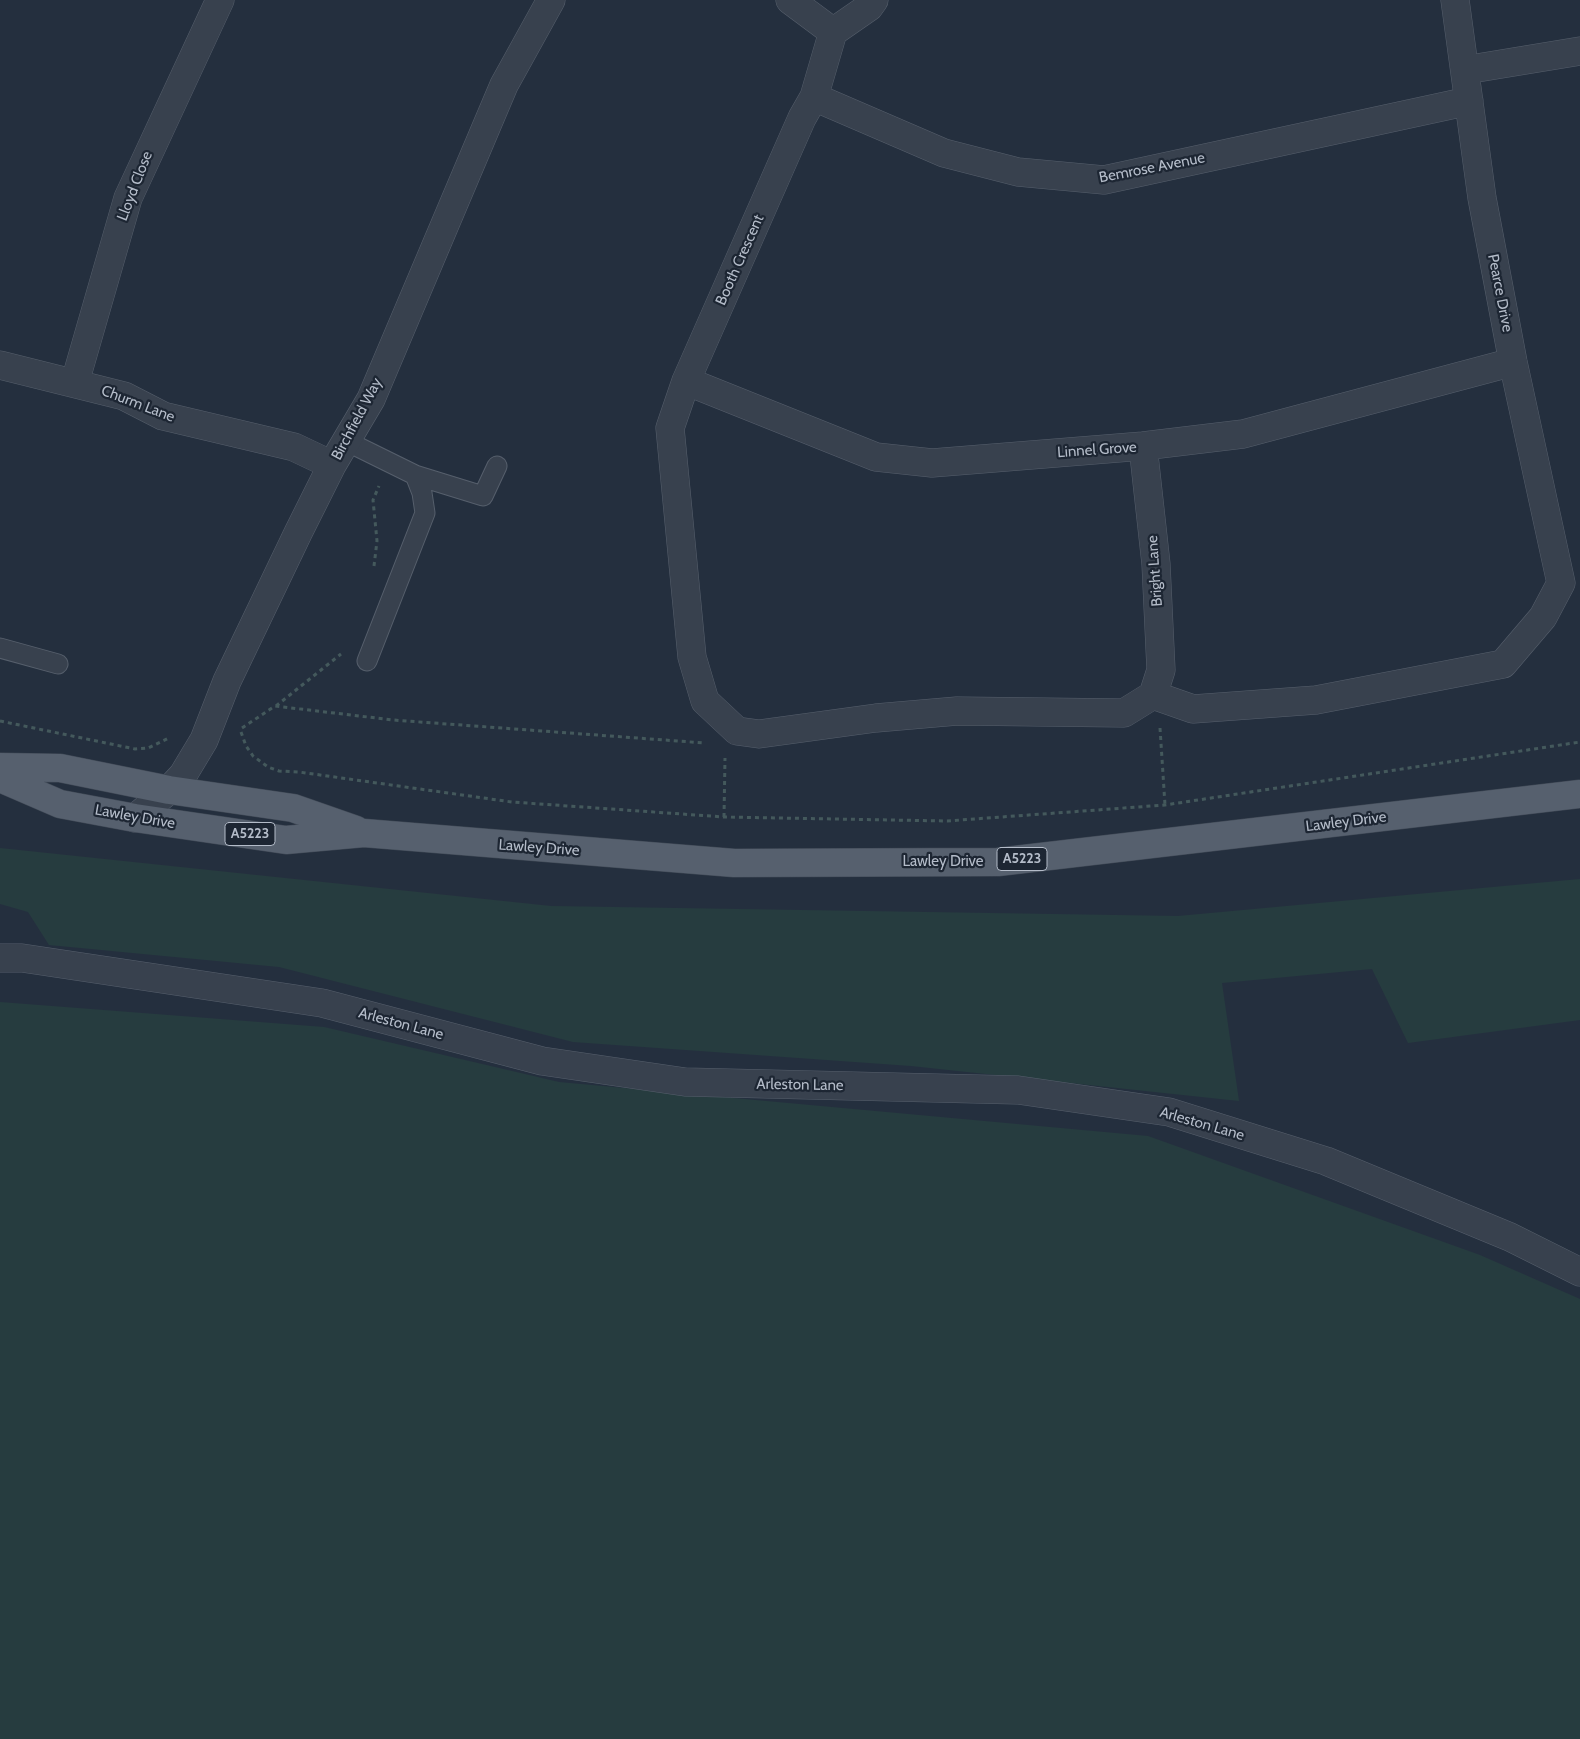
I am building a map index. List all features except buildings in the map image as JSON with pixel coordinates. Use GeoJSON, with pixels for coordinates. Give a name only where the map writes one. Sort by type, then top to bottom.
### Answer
{"type":"FeatureCollection","features":[{"type":"Feature","properties":{"kind":"main road","name":"Lawley Drive"},"geometry":{"type":"LineString","coordinates":[[0,767],[60,768],[169,790],[292,808],[364,833]]}},
{"type":"Feature","properties":{"kind":"main road","name":"Lawley Drive"},"geometry":{"type":"LineString","coordinates":[[0,778],[60,804],[136,818],[286,840],[364,833],[734,863],[998,862],[1580,794]]}},
{"type":"Feature","properties":{"kind":"street","name":"Lloyd Close"},"geometry":{"type":"LineString","coordinates":[[75,382],[128,198],[220,0]]}},
{"type":"Feature","properties":{"kind":"street","name":"Birchfield Way"},"geometry":{"type":"LineString","coordinates":[[136,818],[169,790],[183,775],[204,740],[227,681],[332,465],[371,399],[504,85],[551,0]]}},
{"type":"Feature","properties":{"kind":"street"},"geometry":{"type":"LineString","coordinates":[[790,0],[833,32],[869,8],[874,0]]}},
{"type":"Feature","properties":{"kind":"street","name":"Pearce Drive"},"geometry":{"type":"LineString","coordinates":[[1454,0],[1482,198],[1513,362],[1570,584]]}},
{"type":"Feature","properties":{"kind":"street","name":"Booth Crescent"},"geometry":{"type":"LineString","coordinates":[[731,738],[705,701],[692,657],[670,428],[686,381],[802,118],[814,97],[833,32]]}},
{"type":"Feature","properties":{"kind":"street"},"geometry":{"type":"LineString","coordinates":[[1465,70],[1580,51]]}},
{"type":"Feature","properties":{"kind":"street","name":"Bemrose Avenue"},"geometry":{"type":"LineString","coordinates":[[814,97],[944,153],[1018,172],[1104,180],[1469,101]]}},
{"type":"Feature","properties":{"kind":"street","name":"Linnel Grove"},"geometry":{"type":"LineString","coordinates":[[686,381],[876,457],[932,462],[1144,446],[1244,434],[1513,362]]}},
{"type":"Feature","properties":{"kind":"street","name":"Churm Lane"},"geometry":{"type":"LineString","coordinates":[[0,364],[124,396],[163,416],[294,447],[332,465]]}},
{"type":"Feature","properties":{"kind":"street","name":"Bright Lane"},"geometry":{"type":"LineString","coordinates":[[1144,446],[1156,564],[1162,670],[1153,695]]}},
{"type":"Feature","properties":{"kind":"street"},"geometry":{"type":"LineString","coordinates":[[731,738],[876,718],[957,711],[1124,713],[1153,695],[1193,710],[1316,700],[1503,664],[1570,584]]}},
{"type":"Feature","properties":{"kind":"street","name":"Arleston Lane"},"geometry":{"type":"LineString","coordinates":[[0,958],[22,958],[322,1003],[542,1061],[685,1082],[1018,1090],[1169,1112],[1326,1161],[1510,1237],[1580,1272]]}},
{"type":"Feature","properties":{"kind":"lane"},"geometry":{"type":"LineString","coordinates":[[346,441],[415,476],[483,496],[497,466]]}},
{"type":"Feature","properties":{"kind":"lane"},"geometry":{"type":"LineString","coordinates":[[367,661],[425,513],[422,494],[415,476]]}},
{"type":"Feature","properties":{"kind":"lane"},"geometry":{"type":"LineString","coordinates":[[0,648],[58,664]]}},
{"type":"Feature","properties":{"kind":"path"},"geometry":{"type":"LineString","coordinates":[[374,568],[378,541],[373,500],[389,464]]}},
{"type":"Feature","properties":{"kind":"path"},"geometry":{"type":"LineString","coordinates":[[344,650],[339,658],[241,729],[242,737],[253,756],[268,767],[279,771],[299,772],[512,802],[724,817],[947,820],[1165,805],[1580,742]]}},
{"type":"Feature","properties":{"kind":"path"},"geometry":{"type":"LineString","coordinates":[[1153,695],[1158,711],[1165,805]]}},
{"type":"Feature","properties":{"kind":"path"},"geometry":{"type":"LineString","coordinates":[[275,706],[393,720],[731,738],[724,817]]}},
{"type":"Feature","properties":{"kind":"path"},"geometry":{"type":"LineString","coordinates":[[0,720],[136,749],[160,744],[174,732]]}},
{"type":"Feature","properties":{"kind":"green space"},"geometry":{"type":"Polygon","coordinates":[[[0,848],[551,906],[1178,916],[1580,879],[1580,1020],[1408,1043],[1372,969],[1222,983],[1239,1101],[911,1066],[573,1042],[279,967],[49,945],[28,912],[0,904],[0,848]]]}},
{"type":"Feature","properties":{"kind":"green space"},"geometry":{"type":"Polygon","coordinates":[[[0,1002],[324,1027],[559,1082],[1148,1136],[1480,1255],[1580,1299],[1580,1739],[0,1739],[0,1002]]]}}]}
